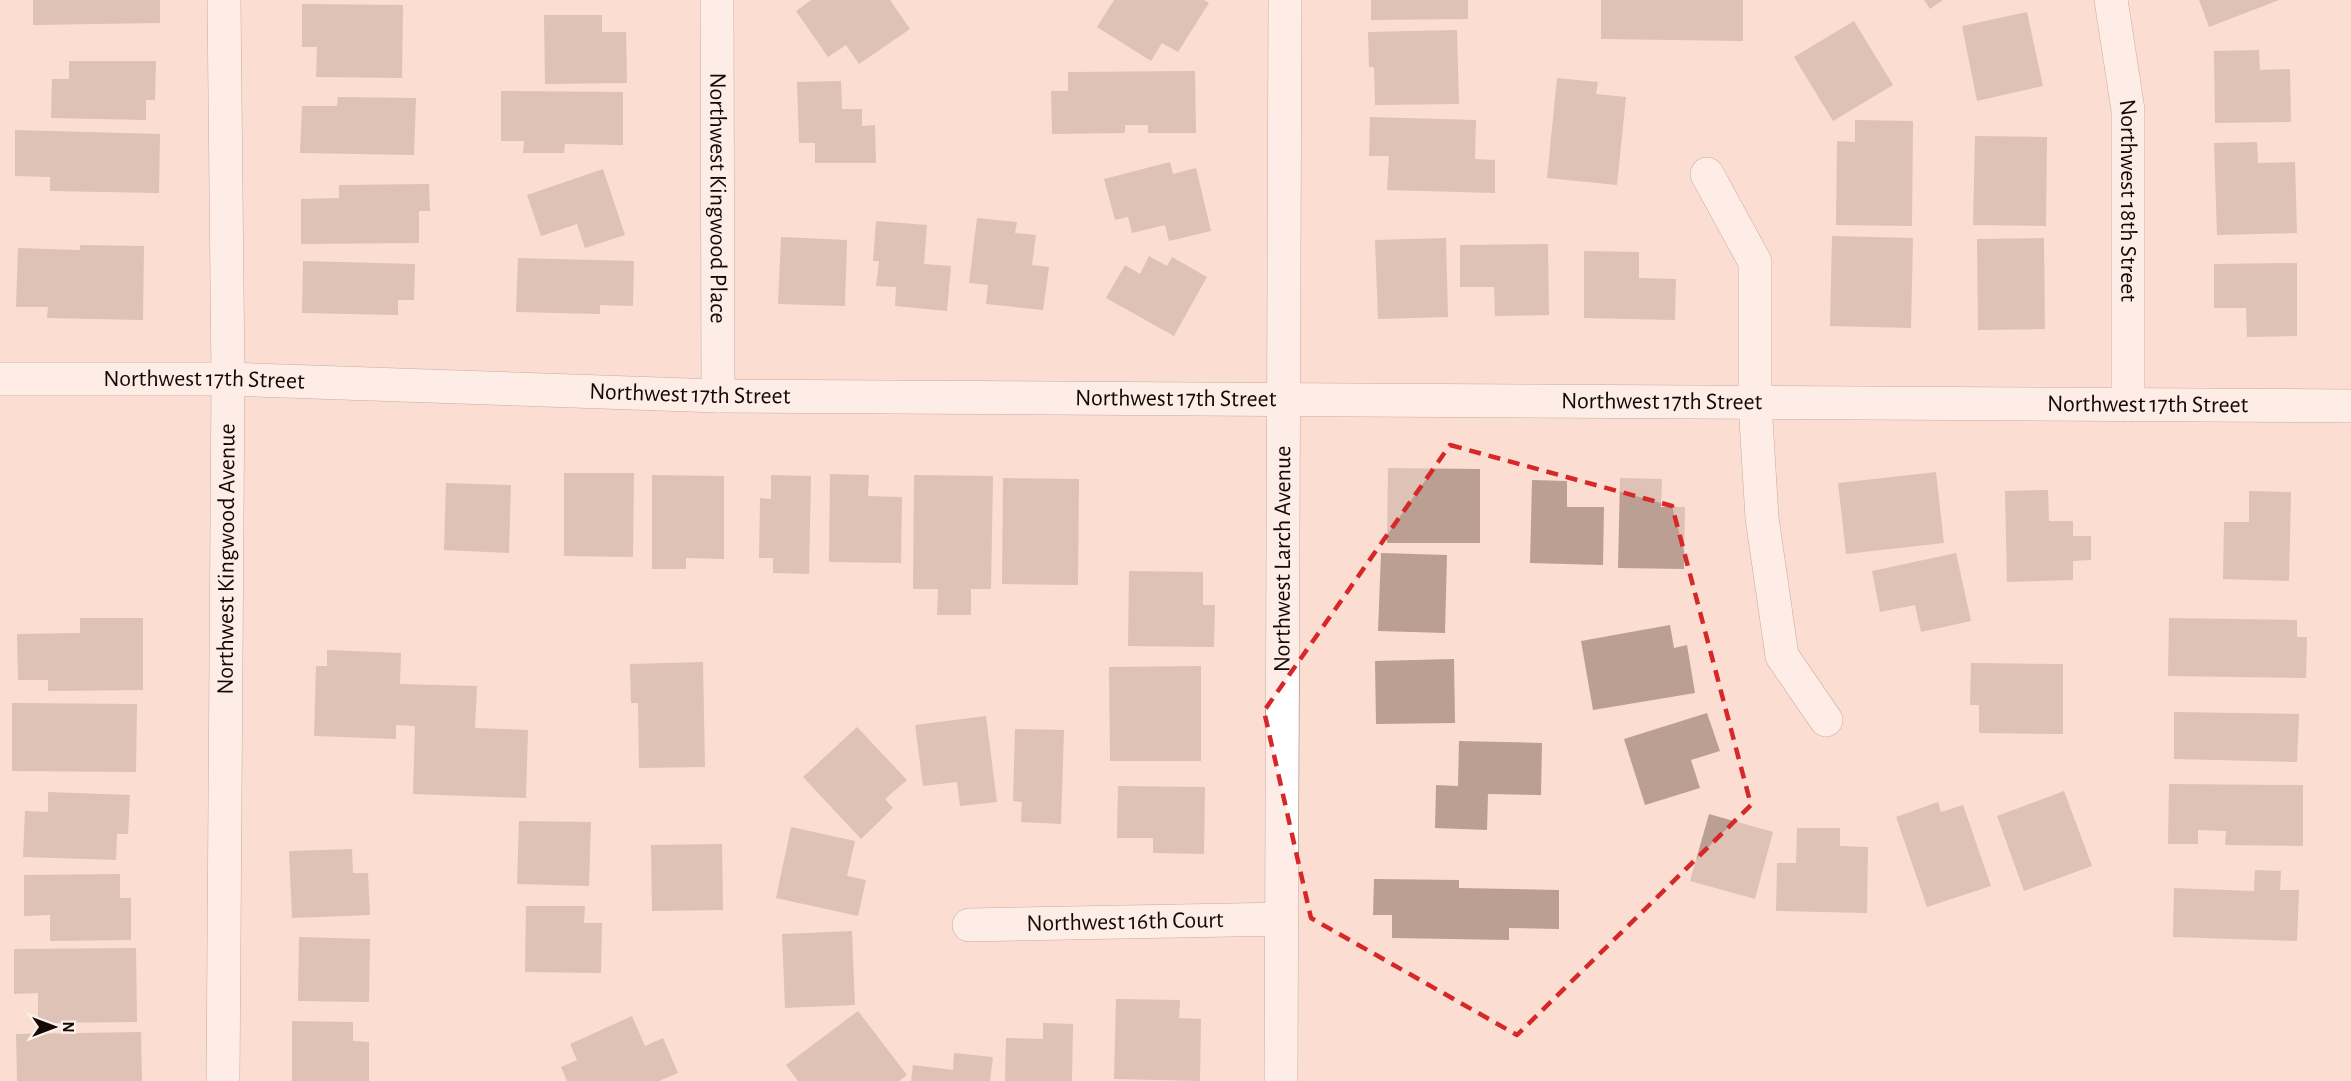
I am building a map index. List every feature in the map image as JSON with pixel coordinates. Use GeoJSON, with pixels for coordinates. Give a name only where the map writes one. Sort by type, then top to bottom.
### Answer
{"type":"FeatureCollection","features":[{"type":"Feature","properties":{"kind":"street","name":"Northwest Kingwood Avenue"},"geometry":{"type":"LineString","coordinates":[[223,1081],[228,379],[225,0]]}},
{"type":"Feature","properties":{"kind":"street","name":"Northwest Kingwood Place"},"geometry":{"type":"LineString","coordinates":[[717,0],[718,396]]}},
{"type":"Feature","properties":{"kind":"street","name":"Northwest Larch Avenue"},"geometry":{"type":"LineString","coordinates":[[1281,1081],[1285,0]]}},
{"type":"Feature","properties":{"kind":"street","name":"Northwest 18th Street"},"geometry":{"type":"LineString","coordinates":[[2111,0],[2128,111],[2128,405]]}},
{"type":"Feature","properties":{"kind":"street"},"geometry":{"type":"LineString","coordinates":[[1707,174],[1755,262],[1755,403],[1762,518],[1782,656],[1826,720]]}},
{"type":"Feature","properties":{"kind":"street","name":"Northwest 17th Street"},"geometry":{"type":"LineString","coordinates":[[0,379],[228,379],[718,396],[2351,406]]}},
{"type":"Feature","properties":{"kind":"street","name":"Northwest 16th Court"},"geometry":{"type":"LineString","coordinates":[[969,925],[1282,919]]}},
{"type":"Feature","properties":{"kind":"highlighted area"},"geometry":{"type":"Polygon","coordinates":[[[1450,445],[1672,506],[1751,805],[1517,1035],[1311,918],[1264,711],[1450,445]]]}},
{"type":"Feature","properties":{"kind":"building"},"geometry":{"type":"Polygon","coordinates":[[[33,0],[160,0],[160,23],[33,25],[33,0]]]}},
{"type":"Feature","properties":{"kind":"building"},"geometry":{"type":"Polygon","coordinates":[[[811,0],[890,0],[910,29],[859,64],[846,45],[828,57],[796,11],[811,0]]]}},
{"type":"Feature","properties":{"kind":"building"},"geometry":{"type":"Polygon","coordinates":[[[1114,0],[1204,0],[1209,3],[1178,52],[1162,43],[1151,61],[1097,27],[1114,0]]]}},
{"type":"Feature","properties":{"kind":"building"},"geometry":{"type":"Polygon","coordinates":[[[1371,0],[1468,0],[1468,19],[1371,20],[1371,0]]]}},
{"type":"Feature","properties":{"kind":"building"},"geometry":{"type":"Polygon","coordinates":[[[1601,0],[1743,0],[1743,41],[1601,39],[1601,0]]]}},
{"type":"Feature","properties":{"kind":"building"},"geometry":{"type":"Polygon","coordinates":[[[1924,0],[1943,0],[1930,9],[1924,0]]]}},
{"type":"Feature","properties":{"kind":"building"},"geometry":{"type":"Polygon","coordinates":[[[2199,0],[2279,0],[2209,27],[2199,0]]]}},
{"type":"Feature","properties":{"kind":"building"},"geometry":{"type":"Polygon","coordinates":[[[302,4],[403,5],[402,78],[316,77],[317,47],[302,47],[302,4]]]}},
{"type":"Feature","properties":{"kind":"building"},"geometry":{"type":"Polygon","coordinates":[[[2027,12],[2043,86],[1977,101],[1962,26],[2027,12]]]}},
{"type":"Feature","properties":{"kind":"building"},"geometry":{"type":"Polygon","coordinates":[[[544,15],[602,15],[602,32],[626,32],[627,83],[545,84],[544,15]]]}},
{"type":"Feature","properties":{"kind":"building"},"geometry":{"type":"Polygon","coordinates":[[[1854,21],[1893,85],[1833,121],[1794,57],[1854,21]]]}},
{"type":"Feature","properties":{"kind":"building"},"geometry":{"type":"Polygon","coordinates":[[[1457,30],[1459,104],[1375,105],[1374,67],[1369,67],[1368,32],[1457,30]]]}},
{"type":"Feature","properties":{"kind":"building"},"geometry":{"type":"Polygon","coordinates":[[[2259,50],[2260,70],[2290,69],[2291,122],[2215,123],[2214,51],[2259,50]]]}},
{"type":"Feature","properties":{"kind":"building"},"geometry":{"type":"Polygon","coordinates":[[[69,61],[156,61],[155,100],[146,100],[146,120],[51,118],[52,79],[69,79],[69,61]]]}},
{"type":"Feature","properties":{"kind":"building"},"geometry":{"type":"Polygon","coordinates":[[[1195,71],[1196,133],[1148,133],[1148,125],[1125,125],[1125,133],[1052,134],[1051,91],[1068,91],[1068,72],[1195,71]]]}},
{"type":"Feature","properties":{"kind":"building"},"geometry":{"type":"Polygon","coordinates":[[[1557,78],[1598,82],[1596,94],[1626,97],[1617,185],[1547,178],[1557,78]]]}},
{"type":"Feature","properties":{"kind":"building"},"geometry":{"type":"Polygon","coordinates":[[[841,81],[842,109],[862,109],[862,126],[875,125],[876,163],[815,163],[815,143],[799,143],[797,82],[841,81]]]}},
{"type":"Feature","properties":{"kind":"building"},"geometry":{"type":"Polygon","coordinates":[[[501,91],[623,92],[623,145],[565,144],[564,153],[523,153],[524,141],[501,141],[501,91]]]}},
{"type":"Feature","properties":{"kind":"building"},"geometry":{"type":"Polygon","coordinates":[[[338,97],[416,98],[414,155],[300,153],[302,106],[337,106],[338,97]]]}},
{"type":"Feature","properties":{"kind":"building"},"geometry":{"type":"Polygon","coordinates":[[[1370,117],[1476,120],[1475,159],[1495,160],[1495,193],[1387,190],[1389,156],[1369,156],[1370,117]]]}},
{"type":"Feature","properties":{"kind":"building"},"geometry":{"type":"Polygon","coordinates":[[[1855,120],[1913,121],[1912,226],[1836,225],[1837,141],[1855,142],[1855,120]]]}},
{"type":"Feature","properties":{"kind":"building"},"geometry":{"type":"Polygon","coordinates":[[[15,130],[160,134],[159,193],[50,191],[50,177],[15,176],[15,130]]]}},
{"type":"Feature","properties":{"kind":"building"},"geometry":{"type":"Polygon","coordinates":[[[1975,136],[2047,137],[2046,226],[1973,225],[1975,136]]]}},
{"type":"Feature","properties":{"kind":"building"},"geometry":{"type":"Polygon","coordinates":[[[2257,142],[2258,163],[2295,162],[2297,233],[2217,235],[2214,143],[2257,142]]]}},
{"type":"Feature","properties":{"kind":"building"},"geometry":{"type":"Polygon","coordinates":[[[1170,162],[1173,174],[1196,168],[1211,231],[1169,241],[1165,225],[1132,233],[1128,217],[1115,220],[1104,179],[1170,162]]]}},
{"type":"Feature","properties":{"kind":"building"},"geometry":{"type":"Polygon","coordinates":[[[603,169],[625,235],[585,248],[577,224],[541,236],[527,195],[603,169]]]}},
{"type":"Feature","properties":{"kind":"building"},"geometry":{"type":"Polygon","coordinates":[[[429,184],[430,211],[419,211],[419,243],[301,244],[301,199],[339,198],[339,185],[429,184]]]}},
{"type":"Feature","properties":{"kind":"building"},"geometry":{"type":"Polygon","coordinates":[[[977,218],[1017,222],[1015,233],[1036,235],[1032,265],[1049,267],[1043,310],[986,304],[988,285],[969,283],[977,218]]]}},
{"type":"Feature","properties":{"kind":"building"},"geometry":{"type":"Polygon","coordinates":[[[876,221],[927,225],[924,264],[951,266],[947,311],[895,306],[896,287],[876,286],[879,261],[873,261],[876,221]]]}},
{"type":"Feature","properties":{"kind":"building"},"geometry":{"type":"Polygon","coordinates":[[[1832,236],[1913,238],[1911,328],[1830,326],[1832,236]]]}},
{"type":"Feature","properties":{"kind":"building"},"geometry":{"type":"Polygon","coordinates":[[[781,237],[847,240],[845,306],[778,304],[781,237]]]}},
{"type":"Feature","properties":{"kind":"building"},"geometry":{"type":"Polygon","coordinates":[[[1446,238],[1448,317],[1378,319],[1375,240],[1446,238]]]}},
{"type":"Feature","properties":{"kind":"building"},"geometry":{"type":"Polygon","coordinates":[[[2044,238],[2045,329],[1978,330],[1977,239],[2044,238]]]}},
{"type":"Feature","properties":{"kind":"building"},"geometry":{"type":"Polygon","coordinates":[[[1548,244],[1549,315],[1495,316],[1494,287],[1460,287],[1460,245],[1548,244]]]}},
{"type":"Feature","properties":{"kind":"building"},"geometry":{"type":"Polygon","coordinates":[[[80,245],[144,246],[143,320],[47,318],[48,307],[16,307],[18,248],[80,250],[80,245]]]}},
{"type":"Feature","properties":{"kind":"building"},"geometry":{"type":"Polygon","coordinates":[[[1584,251],[1639,252],[1639,278],[1676,279],[1675,320],[1584,318],[1584,251]]]}},
{"type":"Feature","properties":{"kind":"building"},"geometry":{"type":"Polygon","coordinates":[[[1149,256],[1167,266],[1172,257],[1207,277],[1174,336],[1106,298],[1125,265],[1140,274],[1149,256]]]}},
{"type":"Feature","properties":{"kind":"building"},"geometry":{"type":"Polygon","coordinates":[[[518,258],[634,261],[633,306],[600,305],[600,314],[516,312],[518,258]]]}},
{"type":"Feature","properties":{"kind":"building"},"geometry":{"type":"Polygon","coordinates":[[[303,261],[415,264],[414,300],[398,300],[398,315],[302,313],[303,261]]]}},
{"type":"Feature","properties":{"kind":"building"},"geometry":{"type":"Polygon","coordinates":[[[2297,263],[2297,336],[2247,337],[2246,308],[2214,308],[2214,264],[2297,263]]]}},
{"type":"Feature","properties":{"kind":"building"},"geometry":{"type":"Polygon","coordinates":[[[1388,468],[1480,469],[1480,543],[1387,543],[1388,468]]]}},
{"type":"Feature","properties":{"kind":"building"},"geometry":{"type":"Polygon","coordinates":[[[1936,472],[1944,543],[1846,554],[1838,483],[1936,472]]]}},
{"type":"Feature","properties":{"kind":"building"},"geometry":{"type":"Polygon","coordinates":[[[564,473],[634,473],[633,557],[564,556],[564,473]]]}},
{"type":"Feature","properties":{"kind":"building"},"geometry":{"type":"Polygon","coordinates":[[[830,474],[869,475],[868,496],[902,497],[901,563],[829,562],[830,474]]]}},
{"type":"Feature","properties":{"kind":"building"},"geometry":{"type":"Polygon","coordinates":[[[652,475],[724,476],[724,559],[686,558],[686,569],[652,569],[652,475]]]}},
{"type":"Feature","properties":{"kind":"building"},"geometry":{"type":"Polygon","coordinates":[[[771,475],[811,476],[809,574],[773,573],[773,558],[759,558],[760,498],[771,499],[771,475]]]}},
{"type":"Feature","properties":{"kind":"building"},"geometry":{"type":"Polygon","coordinates":[[[914,475],[993,476],[991,589],[971,589],[971,615],[937,615],[938,589],[913,589],[914,475]]]}},
{"type":"Feature","properties":{"kind":"building"},"geometry":{"type":"Polygon","coordinates":[[[1003,478],[1079,479],[1078,585],[1002,584],[1003,478]]]}},
{"type":"Feature","properties":{"kind":"building"},"geometry":{"type":"Polygon","coordinates":[[[1620,478],[1662,479],[1661,507],[1685,507],[1684,569],[1618,568],[1620,478]]]}},
{"type":"Feature","properties":{"kind":"building"},"geometry":{"type":"Polygon","coordinates":[[[1532,480],[1567,481],[1567,507],[1604,507],[1603,565],[1530,563],[1532,480]]]}},
{"type":"Feature","properties":{"kind":"building"},"geometry":{"type":"Polygon","coordinates":[[[446,483],[511,485],[509,553],[444,550],[446,483]]]}},
{"type":"Feature","properties":{"kind":"building"},"geometry":{"type":"Polygon","coordinates":[[[2048,490],[2049,521],[2073,521],[2073,536],[2091,536],[2091,560],[2073,561],[2073,580],[2007,582],[2005,491],[2048,490]]]}},
{"type":"Feature","properties":{"kind":"building"},"geometry":{"type":"Polygon","coordinates":[[[2249,491],[2291,492],[2289,581],[2223,579],[2224,522],[2249,522],[2249,491]]]}},
{"type":"Feature","properties":{"kind":"building"},"geometry":{"type":"Polygon","coordinates":[[[1381,553],[1447,555],[1445,633],[1378,631],[1381,553]]]}},
{"type":"Feature","properties":{"kind":"building"},"geometry":{"type":"Polygon","coordinates":[[[1956,553],[1971,621],[1921,632],[1915,605],[1880,612],[1872,571],[1956,553]]]}},
{"type":"Feature","properties":{"kind":"building"},"geometry":{"type":"Polygon","coordinates":[[[1129,571],[1203,572],[1203,605],[1215,605],[1214,647],[1128,646],[1129,571]]]}},
{"type":"Feature","properties":{"kind":"building"},"geometry":{"type":"Polygon","coordinates":[[[80,618],[143,618],[143,690],[48,691],[48,680],[18,680],[17,634],[80,633],[80,618]]]}},
{"type":"Feature","properties":{"kind":"building"},"geometry":{"type":"Polygon","coordinates":[[[2169,618],[2297,620],[2297,637],[2307,637],[2306,678],[2168,676],[2169,618]]]}},
{"type":"Feature","properties":{"kind":"building"},"geometry":{"type":"Polygon","coordinates":[[[1670,625],[1674,648],[1687,645],[1695,693],[1593,710],[1581,641],[1670,625]]]}},
{"type":"Feature","properties":{"kind":"building"},"geometry":{"type":"Polygon","coordinates":[[[327,650],[401,653],[400,684],[477,686],[475,728],[528,730],[526,798],[413,794],[415,726],[396,725],[396,739],[314,736],[316,666],[327,666],[327,650]]]}},
{"type":"Feature","properties":{"kind":"building"},"geometry":{"type":"Polygon","coordinates":[[[1454,659],[1455,723],[1376,724],[1375,661],[1454,659]]]}},
{"type":"Feature","properties":{"kind":"building"},"geometry":{"type":"Polygon","coordinates":[[[703,662],[705,767],[639,768],[638,703],[631,703],[630,664],[703,662]]]}},
{"type":"Feature","properties":{"kind":"building"},"geometry":{"type":"Polygon","coordinates":[[[1971,663],[2063,664],[2063,734],[1979,733],[1979,705],[1970,705],[1971,663]]]}},
{"type":"Feature","properties":{"kind":"building"},"geometry":{"type":"Polygon","coordinates":[[[1201,666],[1201,761],[1110,761],[1109,667],[1201,666]]]}},
{"type":"Feature","properties":{"kind":"building"},"geometry":{"type":"Polygon","coordinates":[[[12,703],[137,704],[136,772],[12,771],[12,703]]]}},
{"type":"Feature","properties":{"kind":"building"},"geometry":{"type":"Polygon","coordinates":[[[2174,712],[2299,714],[2297,762],[2174,759],[2174,712]]]}},
{"type":"Feature","properties":{"kind":"building"},"geometry":{"type":"Polygon","coordinates":[[[1707,713],[1720,751],[1691,760],[1700,788],[1645,805],[1624,739],[1707,713]]]}},
{"type":"Feature","properties":{"kind":"building"},"geometry":{"type":"Polygon","coordinates":[[[986,716],[997,802],[960,806],[957,782],[923,786],[915,725],[986,716]]]}},
{"type":"Feature","properties":{"kind":"building"},"geometry":{"type":"Polygon","coordinates":[[[857,727],[907,780],[885,799],[893,808],[861,839],[803,777],[857,727]]]}},
{"type":"Feature","properties":{"kind":"building"},"geometry":{"type":"Polygon","coordinates":[[[1015,729],[1064,730],[1061,824],[1021,822],[1022,802],[1013,801],[1015,729]]]}},
{"type":"Feature","properties":{"kind":"building"},"geometry":{"type":"Polygon","coordinates":[[[1459,741],[1542,743],[1541,795],[1488,794],[1487,830],[1435,828],[1436,785],[1458,786],[1459,741]]]}},
{"type":"Feature","properties":{"kind":"building"},"geometry":{"type":"Polygon","coordinates":[[[2169,784],[2303,785],[2303,846],[2225,845],[2226,831],[2198,830],[2198,844],[2168,844],[2169,784]]]}},
{"type":"Feature","properties":{"kind":"building"},"geometry":{"type":"Polygon","coordinates":[[[1118,786],[1205,787],[1204,854],[1153,853],[1153,838],[1117,838],[1118,786]]]}},
{"type":"Feature","properties":{"kind":"building"},"geometry":{"type":"Polygon","coordinates":[[[2064,791],[2092,866],[2024,891],[1997,816],[2064,791]]]}},
{"type":"Feature","properties":{"kind":"building"},"geometry":{"type":"Polygon","coordinates":[[[48,792],[130,795],[128,834],[117,834],[116,860],[23,857],[25,811],[48,812],[48,792]]]}},
{"type":"Feature","properties":{"kind":"building"},"geometry":{"type":"Polygon","coordinates":[[[1938,802],[1941,812],[1963,805],[1991,886],[1927,907],[1896,817],[1938,802]]]}},
{"type":"Feature","properties":{"kind":"building"},"geometry":{"type":"Polygon","coordinates":[[[1709,814],[1773,832],[1755,899],[1690,881],[1709,814]]]}},
{"type":"Feature","properties":{"kind":"building"},"geometry":{"type":"Polygon","coordinates":[[[519,821],[591,822],[589,886],[517,884],[519,821]]]}},
{"type":"Feature","properties":{"kind":"building"},"geometry":{"type":"Polygon","coordinates":[[[791,827],[855,841],[847,876],[866,880],[858,916],[776,898],[791,827]]]}},
{"type":"Feature","properties":{"kind":"building"},"geometry":{"type":"Polygon","coordinates":[[[1797,828],[1840,828],[1840,846],[1868,847],[1867,913],[1776,911],[1777,863],[1796,863],[1797,828]]]}},
{"type":"Feature","properties":{"kind":"building"},"geometry":{"type":"Polygon","coordinates":[[[722,844],[723,910],[652,911],[651,845],[722,844]]]}},
{"type":"Feature","properties":{"kind":"building"},"geometry":{"type":"Polygon","coordinates":[[[352,849],[353,873],[368,873],[370,915],[292,918],[289,851],[352,849]]]}},
{"type":"Feature","properties":{"kind":"building"},"geometry":{"type":"Polygon","coordinates":[[[2255,870],[2281,871],[2280,890],[2299,890],[2297,941],[2173,937],[2174,888],[2254,891],[2255,870]]]}},
{"type":"Feature","properties":{"kind":"building"},"geometry":{"type":"Polygon","coordinates":[[[120,874],[120,898],[131,898],[131,940],[50,941],[50,915],[24,916],[24,875],[120,874]]]}},
{"type":"Feature","properties":{"kind":"building"},"geometry":{"type":"Polygon","coordinates":[[[1374,879],[1459,880],[1459,888],[1559,890],[1559,929],[1509,928],[1509,940],[1392,938],[1392,915],[1373,915],[1374,879]]]}},
{"type":"Feature","properties":{"kind":"building"},"geometry":{"type":"Polygon","coordinates":[[[526,906],[585,906],[584,923],[602,923],[601,973],[525,972],[526,906]]]}},
{"type":"Feature","properties":{"kind":"building"},"geometry":{"type":"Polygon","coordinates":[[[852,931],[855,1005],[785,1008],[782,934],[852,931]]]}},
{"type":"Feature","properties":{"kind":"building"},"geometry":{"type":"Polygon","coordinates":[[[299,937],[370,939],[369,1002],[298,1001],[299,937]]]}},
{"type":"Feature","properties":{"kind":"building"},"geometry":{"type":"Polygon","coordinates":[[[136,948],[137,1022],[38,1023],[38,993],[14,994],[14,949],[136,948]]]}},
{"type":"Feature","properties":{"kind":"building"},"geometry":{"type":"Polygon","coordinates":[[[1116,999],[1180,1000],[1179,1018],[1201,1019],[1200,1081],[1114,1079],[1116,999]]]}},
{"type":"Feature","properties":{"kind":"building"},"geometry":{"type":"Polygon","coordinates":[[[858,1011],[907,1075],[899,1081],[798,1081],[786,1065],[858,1011]]]}},
{"type":"Feature","properties":{"kind":"building"},"geometry":{"type":"Polygon","coordinates":[[[632,1016],[645,1046],[663,1038],[678,1073],[659,1081],[567,1081],[561,1067],[577,1060],[570,1044],[632,1016]]]}},
{"type":"Feature","properties":{"kind":"building"},"geometry":{"type":"Polygon","coordinates":[[[292,1021],[353,1022],[353,1041],[369,1042],[369,1081],[292,1081],[292,1021]]]}},
{"type":"Feature","properties":{"kind":"building"},"geometry":{"type":"Polygon","coordinates":[[[1043,1023],[1073,1024],[1072,1081],[1005,1081],[1006,1038],[1043,1039],[1043,1023]]]}},
{"type":"Feature","properties":{"kind":"building"},"geometry":{"type":"Polygon","coordinates":[[[141,1032],[142,1081],[17,1081],[16,1034],[141,1032]]]}},
{"type":"Feature","properties":{"kind":"building"},"geometry":{"type":"Polygon","coordinates":[[[954,1053],[993,1057],[990,1081],[911,1081],[913,1065],[953,1070],[954,1053]]]}}]}
